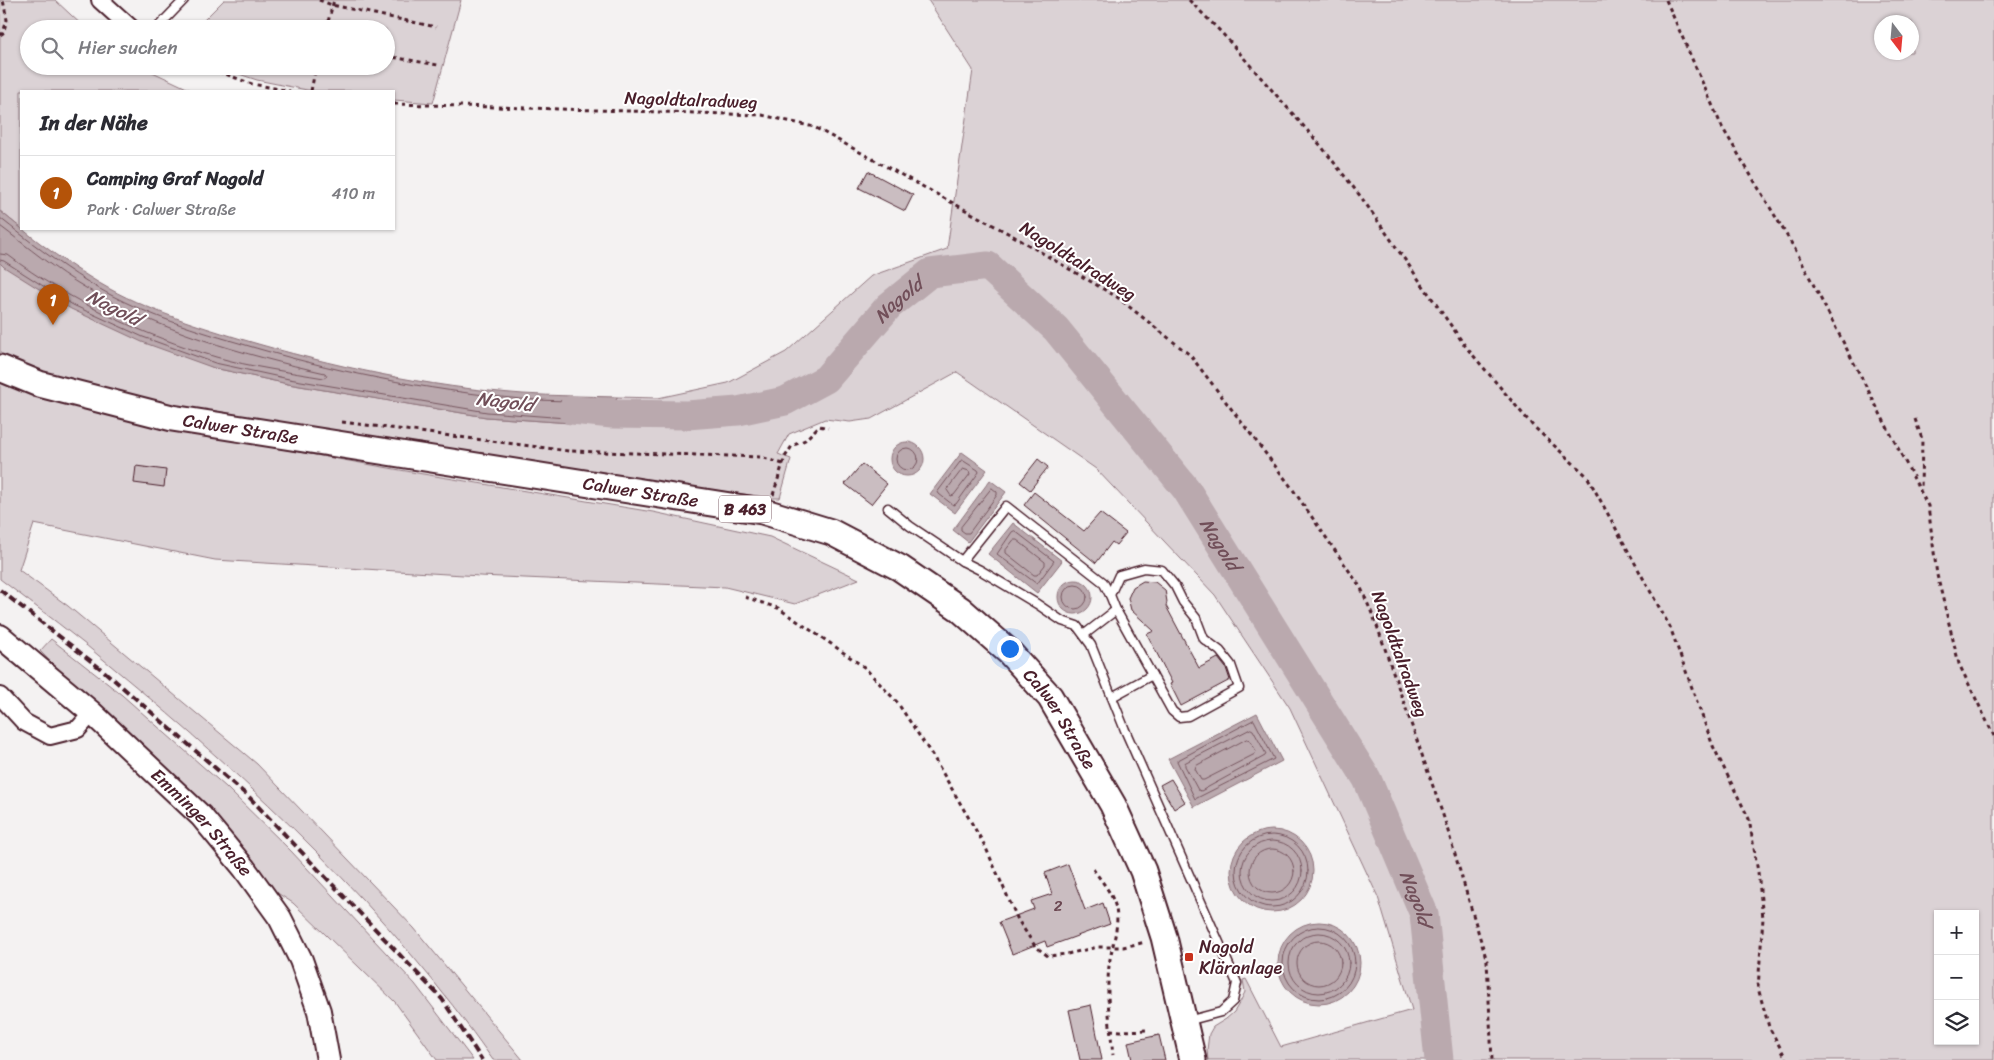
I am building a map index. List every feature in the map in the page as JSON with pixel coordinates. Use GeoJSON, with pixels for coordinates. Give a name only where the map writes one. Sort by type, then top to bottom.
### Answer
{"type":"FeatureCollection","features":[{"type":"Feature","properties":{"kind":"main road","name":"Calwer Straße"},"geometry":{"type":"LineString","coordinates":[[0,368],[39,384],[172,418],[762,511],[831,532],[900,568],[960,609],[1009,652],[1050,697],[1113,804],[1143,871],[1164,937],[1193,1060]]}},
{"type":"Feature","properties":{"kind":"street"},"geometry":{"type":"LineString","coordinates":[[100,0],[122,20]]}},
{"type":"Feature","properties":{"kind":"street","name":"Emminger Straße"},"geometry":{"type":"LineString","coordinates":[[0,636],[92,713],[201,816],[244,868],[280,918],[301,960],[319,1011],[328,1060]]}},
{"type":"Feature","properties":{"kind":"street"},"geometry":{"type":"LineString","coordinates":[[0,696],[24,722],[50,736],[78,729],[92,713]]}},
{"type":"Feature","properties":{"kind":"lane"},"geometry":{"type":"LineString","coordinates":[[165,20],[184,0]]}},
{"type":"Feature","properties":{"kind":"lane"},"geometry":{"type":"LineString","coordinates":[[962,561],[1006,506],[1103,582],[1116,610],[1172,711],[1180,717],[1188,716],[1238,688],[1231,664],[1220,651],[1204,639],[1196,618],[1182,602],[1175,586],[1162,570],[1144,568],[1119,575],[1110,595]]}},
{"type":"Feature","properties":{"kind":"lane"},"geometry":{"type":"LineString","coordinates":[[888,508],[910,526],[962,561],[1037,604],[1062,621],[1077,626],[1084,634],[1237,983],[1233,1001],[1221,1012],[1185,1021]]}},
{"type":"Feature","properties":{"kind":"lane"},"geometry":{"type":"LineString","coordinates":[[1084,634],[1116,610]]}},
{"type":"Feature","properties":{"kind":"lane"},"geometry":{"type":"LineString","coordinates":[[1112,698],[1152,675]]}},
{"type":"Feature","properties":{"kind":"path"},"geometry":{"type":"LineString","coordinates":[[0,35],[3,33],[7,20],[3,0]]}},
{"type":"Feature","properties":{"kind":"path"},"geometry":{"type":"LineString","coordinates":[[319,0],[332,5],[436,27]]}},
{"type":"Feature","properties":{"kind":"path"},"geometry":{"type":"LineString","coordinates":[[328,20],[334,0]]}},
{"type":"Feature","properties":{"kind":"path"},"geometry":{"type":"LineString","coordinates":[[1189,0],[1221,32],[1321,146],[1361,196],[1466,347],[1490,376],[1533,426],[1587,476],[1670,627],[1713,746],[1749,819],[1763,918],[1758,988],[1769,1027],[1787,1060]]}},
{"type":"Feature","properties":{"kind":"path"},"geometry":{"type":"LineString","coordinates":[[1666,0],[1722,127],[1796,251],[1928,506],[1937,575],[1958,664],[1994,736]]}},
{"type":"Feature","properties":{"kind":"path"},"geometry":{"type":"LineString","coordinates":[[395,58],[438,65]]}},
{"type":"Feature","properties":{"kind":"path"},"geometry":{"type":"LineString","coordinates":[[228,75],[252,84],[285,90]]}},
{"type":"Feature","properties":{"kind":"path"},"geometry":{"type":"LineString","coordinates":[[311,90],[314,75]]}},
{"type":"Feature","properties":{"kind":"path","name":"Nagoldtalradweg"},"geometry":{"type":"LineString","coordinates":[[395,104],[762,115],[814,127],[1015,237],[1117,297],[1190,355],[1289,484],[1361,588],[1376,623],[1444,818],[1487,961],[1492,1060]]}},
{"type":"Feature","properties":{"kind":"path"},"geometry":{"type":"LineString","coordinates":[[1915,419],[1922,439],[1921,492]]}},
{"type":"Feature","properties":{"kind":"path"},"geometry":{"type":"LineString","coordinates":[[336,422],[569,451],[761,457],[782,464]]}},
{"type":"Feature","properties":{"kind":"path"},"geometry":{"type":"LineString","coordinates":[[762,511],[772,498],[782,464],[792,446],[805,440],[819,426],[828,428]]}},
{"type":"Feature","properties":{"kind":"path"},"geometry":{"type":"LineString","coordinates":[[745,597],[778,608],[837,648],[864,667],[897,702],[934,758],[985,846],[1018,920],[1035,946],[1048,956],[1098,947],[1122,947],[1164,937]]}},
{"type":"Feature","properties":{"kind":"path"},"geometry":{"type":"LineString","coordinates":[[1093,869],[1107,889],[1115,906],[1116,923],[1109,967],[1110,1030],[1113,1054]]}},
{"type":"Feature","properties":{"kind":"path"},"geometry":{"type":"LineString","coordinates":[[1110,1030],[1121,1032],[1149,1030]]}},
{"type":"Feature","properties":{"kind":"shaded area"},"geometry":{"type":"Polygon","coordinates":[[[0,0],[55,0],[76,20],[20,20],[20,75],[159,75],[191,90],[20,90],[20,227],[0,211],[0,0]]]}},
{"type":"Feature","properties":{"kind":"shaded area"},"geometry":{"type":"Polygon","coordinates":[[[224,0],[461,0],[433,103],[395,100],[395,90],[307,90],[242,75],[395,75],[395,20],[204,20],[224,0]]]}},
{"type":"Feature","properties":{"kind":"shaded area"},"geometry":{"type":"Polygon","coordinates":[[[928,0],[1994,0],[1994,1060],[1208,1060],[1209,1034],[1213,1027],[1234,1012],[1245,992],[1243,980],[1246,979],[1281,1047],[1412,1010],[1378,897],[1290,708],[1215,595],[1096,469],[957,372],[871,419],[850,422],[825,419],[789,434],[778,454],[791,459],[780,498],[772,498],[362,441],[123,395],[41,371],[0,356],[0,263],[214,368],[288,384],[486,417],[612,426],[617,397],[658,398],[728,383],[786,352],[871,276],[947,249],[973,70],[928,0]]]}},
{"type":"Feature","properties":{"kind":"shaded area"},"geometry":{"type":"Polygon","coordinates":[[[0,377],[163,428],[653,512],[770,537],[859,579],[795,604],[725,587],[480,576],[215,560],[34,524],[19,570],[68,606],[257,764],[414,928],[523,1060],[493,1060],[410,953],[365,902],[269,805],[168,713],[102,658],[0,579],[0,377]]]}},
{"type":"Feature","properties":{"kind":"shaded area"},"geometry":{"type":"Polygon","coordinates":[[[51,639],[122,695],[226,787],[291,851],[415,984],[473,1060],[437,1060],[395,1002],[293,903],[268,887],[40,651],[51,639]]]}},
{"type":"Feature","properties":{"kind":"water"},"geometry":{"type":"Polygon","coordinates":[[[0,211],[20,227],[20,230],[24,230],[91,278],[127,298],[183,320],[241,339],[310,358],[416,381],[523,394],[617,397],[612,414],[613,426],[486,417],[288,384],[214,368],[142,342],[71,309],[0,263],[0,211]]]}},
{"type":"Feature","properties":{"kind":"water"},"geometry":{"type":"Polygon","coordinates":[[[907,442],[919,447],[924,459],[919,471],[907,476],[895,471],[890,459],[895,447],[907,442]]]}},
{"type":"Feature","properties":{"kind":"water"},"geometry":{"type":"Polygon","coordinates":[[[962,452],[987,470],[955,513],[930,494],[962,452]]]}},
{"type":"Feature","properties":{"kind":"water"},"geometry":{"type":"Polygon","coordinates":[[[990,480],[1006,492],[968,542],[953,530],[990,480]]]}},
{"type":"Feature","properties":{"kind":"water"},"geometry":{"type":"Polygon","coordinates":[[[1013,523],[1062,561],[1037,593],[988,554],[1013,523]]]}},
{"type":"Feature","properties":{"kind":"water"},"geometry":{"type":"Polygon","coordinates":[[[1075,580],[1082,581],[1087,585],[1091,590],[1091,604],[1087,609],[1082,613],[1075,614],[1068,613],[1063,609],[1059,604],[1058,597],[1059,590],[1063,585],[1068,581],[1075,580]]]}},
{"type":"Feature","properties":{"kind":"water"},"geometry":{"type":"Polygon","coordinates":[[[1257,713],[1282,761],[1194,807],[1168,759],[1257,713]]]}},
{"type":"Feature","properties":{"kind":"water"},"geometry":{"type":"Polygon","coordinates":[[[1272,830],[1288,833],[1301,842],[1310,855],[1313,871],[1310,887],[1301,900],[1288,909],[1272,912],[1256,909],[1243,900],[1234,887],[1231,871],[1234,855],[1243,842],[1256,833],[1272,830]]]}},
{"type":"Feature","properties":{"kind":"water"},"geometry":{"type":"Polygon","coordinates":[[[1319,922],[1335,925],[1348,934],[1357,947],[1360,963],[1357,979],[1348,992],[1335,1001],[1319,1004],[1303,1001],[1290,992],[1281,979],[1278,963],[1281,947],[1290,934],[1303,925],[1319,922]]]}},
{"type":"Feature","properties":{"kind":"building"},"geometry":{"type":"Polygon","coordinates":[[[868,171],[913,195],[905,211],[859,188],[868,171]]]}},
{"type":"Feature","properties":{"kind":"building"},"geometry":{"type":"Polygon","coordinates":[[[1038,459],[1048,467],[1030,490],[1020,482],[1038,459]]]}},
{"type":"Feature","properties":{"kind":"building"},"geometry":{"type":"Polygon","coordinates":[[[862,464],[887,484],[871,504],[845,484],[862,464]]]}},
{"type":"Feature","properties":{"kind":"building"},"geometry":{"type":"Polygon","coordinates":[[[136,466],[166,470],[164,487],[134,483],[136,466]]]}},
{"type":"Feature","properties":{"kind":"building"},"geometry":{"type":"Polygon","coordinates":[[[1034,492],[1084,531],[1100,513],[1126,533],[1116,545],[1112,542],[1096,563],[1024,505],[1034,492]]]}},
{"type":"Feature","properties":{"kind":"building"},"geometry":{"type":"Polygon","coordinates":[[[1143,581],[1155,582],[1165,590],[1166,606],[1199,668],[1218,658],[1226,668],[1230,680],[1181,706],[1170,684],[1172,683],[1147,634],[1154,631],[1131,610],[1128,598],[1133,587],[1143,581]]]}},
{"type":"Feature","properties":{"kind":"building"},"geometry":{"type":"Polygon","coordinates":[[[1171,779],[1185,802],[1174,809],[1160,785],[1171,779]]]}},
{"type":"Feature","properties":{"kind":"building"},"geometry":{"type":"Polygon","coordinates":[[[1068,864],[1085,910],[1103,903],[1110,924],[1047,947],[1045,941],[1012,954],[999,922],[1034,909],[1031,901],[1052,894],[1045,873],[1068,864]]]}},
{"type":"Feature","properties":{"kind":"building"},"geometry":{"type":"Polygon","coordinates":[[[1091,1005],[1102,1060],[1080,1060],[1069,1010],[1091,1005]]]}},
{"type":"Feature","properties":{"kind":"building"},"geometry":{"type":"Polygon","coordinates":[[[1159,1035],[1165,1060],[1132,1060],[1128,1042],[1159,1035]]]}},
{"type":"Feature","properties":{"kind":"waterway","name":"Nagold"},"geometry":{"type":"LineString","coordinates":[[572,410],[612,414],[687,415],[738,411],[785,401],[826,379],[889,306],[930,273],[988,266],[1056,329],[1186,489],[1367,779],[1424,914],[1439,1060]]}},
{"type":"Feature","properties":{"kind":"railway"},"geometry":{"type":"LineString","coordinates":[[0,590],[105,672],[250,798],[442,999],[482,1060]]}},
{"type":"Feature","properties":{"kind":"place","name":"Camping Graf Nagold"},"geometry":{"type":"Point","coordinates":[53,325]}},
{"type":"Feature","properties":{"kind":"place","name":"Nagold Kläranlage"},"geometry":{"type":"Point","coordinates":[1189,957]}}]}
